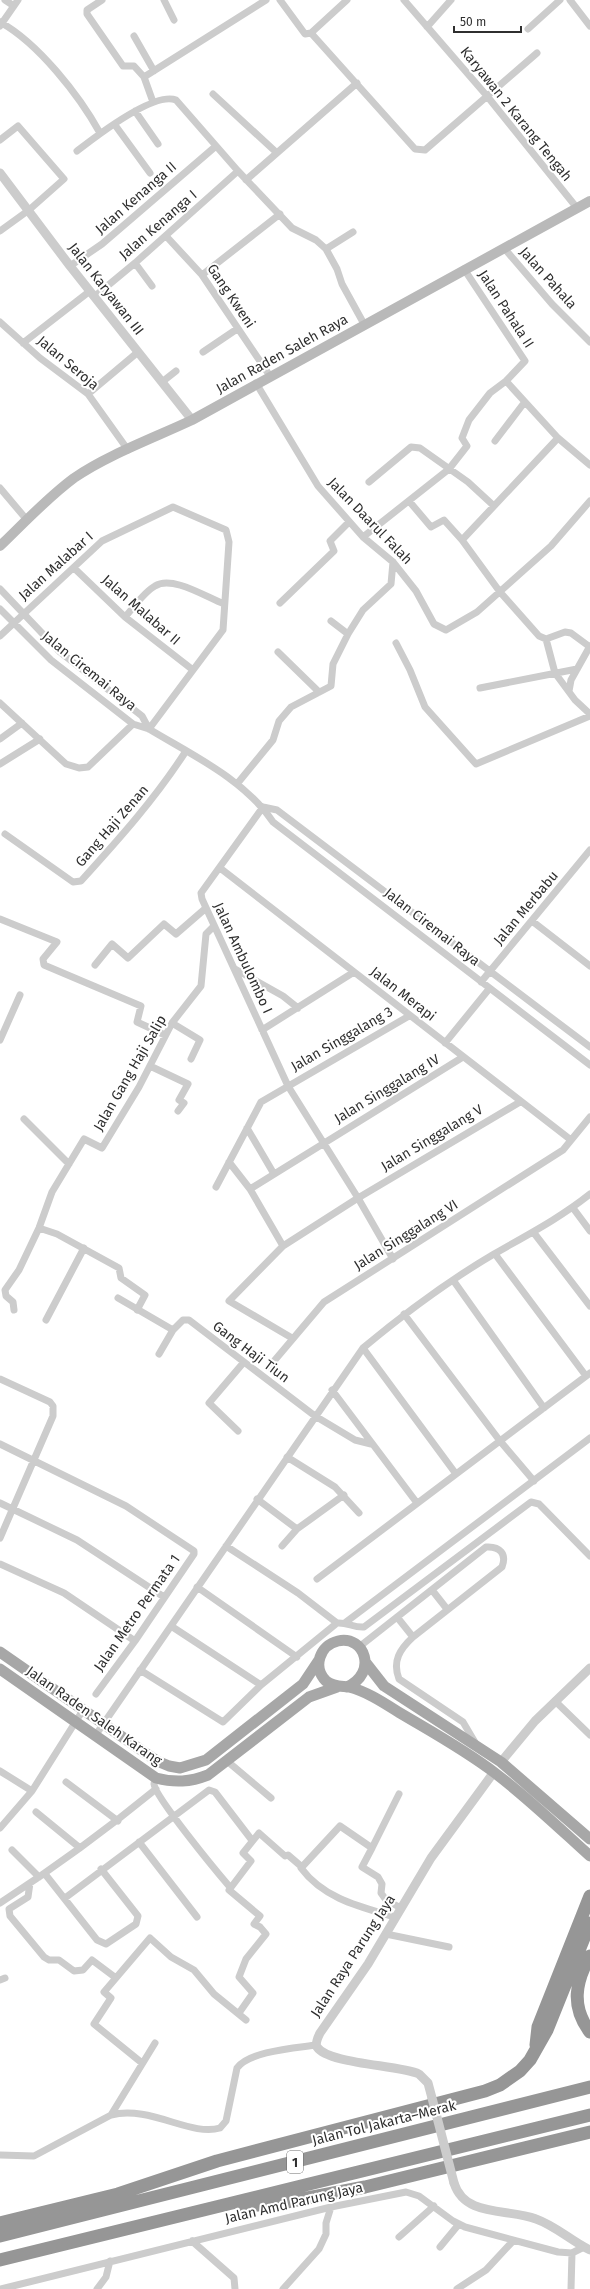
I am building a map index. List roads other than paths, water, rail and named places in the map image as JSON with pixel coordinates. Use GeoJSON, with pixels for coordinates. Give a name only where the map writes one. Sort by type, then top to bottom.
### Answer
{"type":"FeatureCollection","features":[{"type":"Feature","properties":{"kind":"highway"},"geometry":{"type":"LineString","coordinates":[[536,2047],[538,2027],[590,1896]]}},
{"type":"Feature","properties":{"kind":"highway"},"geometry":{"type":"LineString","coordinates":[[0,2223],[118,2194],[217,2161],[485,2091],[500,2085],[520,2071],[530,2060],[547,2030],[590,1923]]}},
{"type":"Feature","properties":{"kind":"highway"},"geometry":{"type":"LineString","coordinates":[[590,1956],[578,1983],[577,1994],[579,2015],[590,2032]]}},
{"type":"Feature","properties":{"kind":"highway","name":"Jalan Tol Jakarta–Merak"},"geometry":{"type":"LineString","coordinates":[[0,2236],[590,2087]]}},
{"type":"Feature","properties":{"kind":"highway","name":"1"},"geometry":{"type":"LineString","coordinates":[[0,2260],[202,2209],[419,2159],[590,2115]]}},
{"type":"Feature","properties":{"kind":"highway"},"geometry":{"type":"LineString","coordinates":[[202,2209],[276,2204],[365,2187],[590,2132]]}},
{"type":"Feature","properties":{"kind":"highway"},"geometry":{"type":"LineString","coordinates":[[419,2159],[568,2137]]}},
{"type":"Feature","properties":{"kind":"main road","name":"Jalan Raden Saleh Raya"},"geometry":{"type":"LineString","coordinates":[[0,546],[76,477],[128,450],[192,420],[256,383],[589,202]]}},
{"type":"Feature","properties":{"kind":"main road"},"geometry":{"type":"LineString","coordinates":[[590,1839],[501,1762],[476,1744],[384,1686],[366,1663],[359,1647],[350,1642],[340,1641],[330,1644],[323,1651],[319,1660],[320,1672],[327,1681],[370,1695],[494,1772],[590,1856]]}},
{"type":"Feature","properties":{"kind":"main road","name":"Jalan Raden Saleh Karang"},"geometry":{"type":"LineString","coordinates":[[0,1652],[103,1724],[169,1766],[180,1768],[191,1766],[206,1760],[303,1684],[319,1660]]}},
{"type":"Feature","properties":{"kind":"main road"},"geometry":{"type":"LineString","coordinates":[[342,1687],[357,1682],[363,1674],[366,1663]]}},
{"type":"Feature","properties":{"kind":"main road","name":"Jalan Raden Saleh Karang"},"geometry":{"type":"LineString","coordinates":[[0,1669],[95,1736],[156,1784],[192,1781],[208,1774],[309,1697],[342,1687]]}},
{"type":"Feature","properties":{"kind":"street"},"geometry":{"type":"LineString","coordinates":[[5,0],[16,3],[1,23],[37,51],[63,79],[89,113],[100,133]]}},
{"type":"Feature","properties":{"kind":"street"},"geometry":{"type":"LineString","coordinates":[[102,0],[87,10],[87,14],[123,66],[134,66],[144,77],[153,102]]}},
{"type":"Feature","properties":{"kind":"street"},"geometry":{"type":"LineString","coordinates":[[164,0],[174,20]]}},
{"type":"Feature","properties":{"kind":"street"},"geometry":{"type":"LineString","coordinates":[[144,77],[266,0]]}},
{"type":"Feature","properties":{"kind":"street"},"geometry":{"type":"LineString","coordinates":[[280,0],[305,34],[311,33],[346,0]]}},
{"type":"Feature","properties":{"kind":"street","name":"Karyawan 2 Karang Tengah"},"geometry":{"type":"LineString","coordinates":[[404,0],[487,96],[577,208]]}},
{"type":"Feature","properties":{"kind":"street"},"geometry":{"type":"LineString","coordinates":[[427,27],[451,0]]}},
{"type":"Feature","properties":{"kind":"street"},"geometry":{"type":"LineString","coordinates":[[528,29],[560,0]]}},
{"type":"Feature","properties":{"kind":"street"},"geometry":{"type":"LineString","coordinates":[[570,0],[590,26]]}},
{"type":"Feature","properties":{"kind":"street"},"geometry":{"type":"LineString","coordinates":[[311,33],[415,149],[420,151],[425,150],[537,53]]}},
{"type":"Feature","properties":{"kind":"street"},"geometry":{"type":"LineString","coordinates":[[134,36],[154,71]]}},
{"type":"Feature","properties":{"kind":"street"},"geometry":{"type":"LineString","coordinates":[[246,180],[357,84]]}},
{"type":"Feature","properties":{"kind":"street"},"geometry":{"type":"LineString","coordinates":[[213,94],[277,153]]}},
{"type":"Feature","properties":{"kind":"street"},"geometry":{"type":"LineString","coordinates":[[77,151],[100,133],[115,125],[135,111],[153,102],[172,98],[176,100],[246,180],[292,228],[316,240],[326,250],[337,269],[342,284],[364,324]]}},
{"type":"Feature","properties":{"kind":"street"},"geometry":{"type":"LineString","coordinates":[[135,111],[158,144]]}},
{"type":"Feature","properties":{"kind":"street"},"geometry":{"type":"LineString","coordinates":[[115,125],[150,173]]}},
{"type":"Feature","properties":{"kind":"street"},"geometry":{"type":"LineString","coordinates":[[0,140],[18,126],[64,179],[29,210],[0,231]]}},
{"type":"Feature","properties":{"kind":"street","name":"Jalan Kenanga II"},"geometry":{"type":"LineString","coordinates":[[70,266],[102,244],[216,146]]}},
{"type":"Feature","properties":{"kind":"street","name":"Jalan Kenanga I"},"geometry":{"type":"LineString","coordinates":[[23,343],[135,263],[238,171]]}},
{"type":"Feature","properties":{"kind":"street","name":"Jalan Karyawan III"},"geometry":{"type":"LineString","coordinates":[[0,173],[70,266],[192,420]]}},
{"type":"Feature","properties":{"kind":"street"},"geometry":{"type":"LineString","coordinates":[[202,275],[280,214]]}},
{"type":"Feature","properties":{"kind":"street"},"geometry":{"type":"LineString","coordinates":[[326,250],[352,232]]}},
{"type":"Feature","properties":{"kind":"street","name":"Gang Kweni"},"geometry":{"type":"LineString","coordinates":[[166,236],[202,275],[270,376]]}},
{"type":"Feature","properties":{"kind":"street","name":"Jalan Pahala"},"geometry":{"type":"LineString","coordinates":[[504,248],[552,304],[590,342]]}},
{"type":"Feature","properties":{"kind":"street"},"geometry":{"type":"LineString","coordinates":[[135,263],[152,286]]}},
{"type":"Feature","properties":{"kind":"street","name":"Jalan Pahala II"},"geometry":{"type":"LineString","coordinates":[[464,269],[525,361],[506,381]]}},
{"type":"Feature","properties":{"kind":"street","name":"Jalan Seroja"},"geometry":{"type":"LineString","coordinates":[[0,322],[23,343],[88,394],[128,450]]}},
{"type":"Feature","properties":{"kind":"street"},"geometry":{"type":"LineString","coordinates":[[203,352],[237,329]]}},
{"type":"Feature","properties":{"kind":"street"},"geometry":{"type":"LineString","coordinates":[[88,394],[138,352]]}},
{"type":"Feature","properties":{"kind":"street"},"geometry":{"type":"LineString","coordinates":[[162,382],[176,371]]}},
{"type":"Feature","properties":{"kind":"street"},"geometry":{"type":"LineString","coordinates":[[363,537],[449,468],[467,446],[462,438],[469,420],[490,393],[506,381],[524,403],[558,438],[590,465]]}},
{"type":"Feature","properties":{"kind":"street","name":"Jalan Daarul Falah"},"geometry":{"type":"LineString","coordinates":[[256,383],[318,486],[363,537],[394,562],[416,590],[434,624],[446,630],[477,612],[500,592]]}},
{"type":"Feature","properties":{"kind":"street"},"geometry":{"type":"LineString","coordinates":[[495,441],[524,403]]}},
{"type":"Feature","properties":{"kind":"street"},"geometry":{"type":"LineString","coordinates":[[462,540],[558,438]]}},
{"type":"Feature","properties":{"kind":"street"},"geometry":{"type":"LineString","coordinates":[[369,482],[411,447],[420,448],[482,493],[494,506]]}},
{"type":"Feature","properties":{"kind":"street"},"geometry":{"type":"LineString","coordinates":[[0,488],[27,520]]}},
{"type":"Feature","properties":{"kind":"street"},"geometry":{"type":"LineString","coordinates":[[409,501],[431,527],[444,520],[462,540],[500,592],[539,636],[546,639],[565,632],[571,633],[590,647],[571,680],[569,691]]}},
{"type":"Feature","properties":{"kind":"street"},"geometry":{"type":"LineString","coordinates":[[500,592],[555,542],[590,501]]}},
{"type":"Feature","properties":{"kind":"street","name":"Jalan Malabar I"},"geometry":{"type":"LineString","coordinates":[[0,636],[13,622],[102,541],[173,507],[226,530],[229,542],[224,604]]}},
{"type":"Feature","properties":{"kind":"street"},"geometry":{"type":"LineString","coordinates":[[280,603],[334,551],[331,540],[349,522]]}},
{"type":"Feature","properties":{"kind":"street"},"geometry":{"type":"LineString","coordinates":[[237,784],[273,740],[279,721],[291,707],[331,686],[333,664],[348,634],[362,610],[391,584],[394,562]]}},
{"type":"Feature","properties":{"kind":"street","name":"Jalan Malabar II"},"geometry":{"type":"LineString","coordinates":[[74,568],[125,617],[193,670]]}},
{"type":"Feature","properties":{"kind":"street"},"geometry":{"type":"LineString","coordinates":[[125,617],[154,586],[162,582],[172,582],[224,604],[223,630],[149,729]]}},
{"type":"Feature","properties":{"kind":"street","name":"Jalan Ciremai Raya"},"geometry":{"type":"LineString","coordinates":[[0,589],[60,652],[142,716],[149,729]]}},
{"type":"Feature","properties":{"kind":"street","name":"Jalan Ciremai Raya"},"geometry":{"type":"LineString","coordinates":[[0,609],[51,660],[133,724],[149,729],[237,784],[263,806],[273,822],[405,922],[489,989],[590,1064]]}},
{"type":"Feature","properties":{"kind":"street"},"geometry":{"type":"LineString","coordinates":[[331,621],[348,634]]}},
{"type":"Feature","properties":{"kind":"street"},"geometry":{"type":"LineString","coordinates":[[396,644],[410,670],[425,707],[476,764],[590,715],[574,700],[569,691],[560,683],[554,673],[546,639]]}},
{"type":"Feature","properties":{"kind":"street"},"geometry":{"type":"LineString","coordinates":[[278,652],[319,692]]}},
{"type":"Feature","properties":{"kind":"street"},"geometry":{"type":"LineString","coordinates":[[66,672],[74,663]]}},
{"type":"Feature","properties":{"kind":"street"},"geometry":{"type":"LineString","coordinates":[[480,688],[577,669]]}},
{"type":"Feature","properties":{"kind":"street"},"geometry":{"type":"LineString","coordinates":[[0,703],[66,764],[78,768],[88,767],[133,724]]}},
{"type":"Feature","properties":{"kind":"street"},"geometry":{"type":"LineString","coordinates":[[0,739],[22,723]]}},
{"type":"Feature","properties":{"kind":"street"},"geometry":{"type":"LineString","coordinates":[[0,764],[40,740]]}},
{"type":"Feature","properties":{"kind":"street","name":"Gang Haji Zenan"},"geometry":{"type":"LineString","coordinates":[[5,834],[73,882],[81,881],[138,818],[167,781],[186,751]]}},
{"type":"Feature","properties":{"kind":"street","name":"Jalan Ciremai Raya"},"geometry":{"type":"LineString","coordinates":[[263,806],[277,810],[590,1047]]}},
{"type":"Feature","properties":{"kind":"street","name":"Jalan Ambulombo I"},"geometry":{"type":"LineString","coordinates":[[263,806],[201,893],[214,926],[288,1086],[358,1198],[393,1259]]}},
{"type":"Feature","properties":{"kind":"street","name":"Jalan Merbabu"},"geometry":{"type":"LineString","coordinates":[[481,982],[590,850]]}},
{"type":"Feature","properties":{"kind":"street","name":"Jalan Merapi"},"geometry":{"type":"LineString","coordinates":[[220,868],[409,1016],[571,1140]]}},
{"type":"Feature","properties":{"kind":"street"},"geometry":{"type":"LineString","coordinates":[[95,966],[112,944],[128,958],[164,924],[176,934],[206,908]]}},
{"type":"Feature","properties":{"kind":"street"},"geometry":{"type":"LineString","coordinates":[[405,922],[412,913]]}},
{"type":"Feature","properties":{"kind":"street"},"geometry":{"type":"LineString","coordinates":[[0,918],[56,942],[43,959],[44,965],[141,1006],[137,1022],[165,1035]]}},
{"type":"Feature","properties":{"kind":"street"},"geometry":{"type":"LineString","coordinates":[[532,921],[589,962]]}},
{"type":"Feature","properties":{"kind":"street","name":"Jalan Gang Haji Salip"},"geometry":{"type":"LineString","coordinates":[[14,1310],[14,1302],[6,1296],[5,1290],[19,1270],[39,1228],[52,1192],[84,1139],[102,1148],[150,1066],[172,1023],[201,986],[206,934],[214,926]]}},
{"type":"Feature","properties":{"kind":"street"},"geometry":{"type":"LineString","coordinates":[[235,969],[283,996],[298,1008]]}},
{"type":"Feature","properties":{"kind":"street"},"geometry":{"type":"LineString","coordinates":[[262,1030],[354,972]]}},
{"type":"Feature","properties":{"kind":"street"},"geometry":{"type":"LineString","coordinates":[[445,1043],[489,989]]}},
{"type":"Feature","properties":{"kind":"street"},"geometry":{"type":"LineString","coordinates":[[0,1040],[3,1023],[20,995]]}},
{"type":"Feature","properties":{"kind":"street","name":"Jalan Singgalang 3"},"geometry":{"type":"LineString","coordinates":[[288,1086],[409,1016]]}},
{"type":"Feature","properties":{"kind":"street"},"geometry":{"type":"LineString","coordinates":[[172,1023],[200,1040],[191,1059]]}},
{"type":"Feature","properties":{"kind":"street"},"geometry":{"type":"LineString","coordinates":[[550,1034],[558,1023]]}},
{"type":"Feature","properties":{"kind":"street","name":"Jalan Singgalang IV"},"geometry":{"type":"LineString","coordinates":[[250,1189],[464,1057]]}},
{"type":"Feature","properties":{"kind":"street"},"geometry":{"type":"LineString","coordinates":[[150,1066],[188,1084],[179,1100],[184,1103],[178,1111]]}},
{"type":"Feature","properties":{"kind":"street"},"geometry":{"type":"LineString","coordinates":[[216,1187],[261,1102],[288,1086]]}},
{"type":"Feature","properties":{"kind":"street","name":"Jalan Singgalang V"},"geometry":{"type":"LineString","coordinates":[[292,1338],[229,1301],[283,1246],[358,1198],[520,1102]]}},
{"type":"Feature","properties":{"kind":"street","name":"Jalan Singgalang VI"},"geometry":{"type":"LineString","coordinates":[[269,1367],[324,1302],[563,1150],[590,1117]]}},
{"type":"Feature","properties":{"kind":"street"},"geometry":{"type":"LineString","coordinates":[[24,1119],[69,1164]]}},
{"type":"Feature","properties":{"kind":"street"},"geometry":{"type":"LineString","coordinates":[[247,1128],[274,1174]]}},
{"type":"Feature","properties":{"kind":"street"},"geometry":{"type":"LineString","coordinates":[[229,1162],[250,1189],[283,1246]]}},
{"type":"Feature","properties":{"kind":"street"},"geometry":{"type":"LineString","coordinates":[[95,1736],[332,1390],[363,1348],[404,1314],[453,1280],[495,1254],[534,1233],[573,1208],[590,1194]]}},
{"type":"Feature","properties":{"kind":"street"},"geometry":{"type":"LineString","coordinates":[[573,1208],[590,1231]]}},
{"type":"Feature","properties":{"kind":"street"},"geometry":{"type":"LineString","coordinates":[[39,1228],[57,1234],[119,1268],[121,1278],[145,1295],[137,1310]]}},
{"type":"Feature","properties":{"kind":"street"},"geometry":{"type":"LineString","coordinates":[[534,1233],[590,1306]]}},
{"type":"Feature","properties":{"kind":"street"},"geometry":{"type":"LineString","coordinates":[[46,1320],[84,1248]]}},
{"type":"Feature","properties":{"kind":"street"},"geometry":{"type":"LineString","coordinates":[[317,1579],[588,1375],[495,1254]]}},
{"type":"Feature","properties":{"kind":"street"},"geometry":{"type":"LineString","coordinates":[[453,1280],[544,1408]]}},
{"type":"Feature","properties":{"kind":"street"},"geometry":{"type":"LineString","coordinates":[[118,1298],[173,1330],[159,1354]]}},
{"type":"Feature","properties":{"kind":"street"},"geometry":{"type":"LineString","coordinates":[[404,1314],[500,1441],[534,1481]]}},
{"type":"Feature","properties":{"kind":"street","name":"Gang Haji Tiun"},"geometry":{"type":"LineString","coordinates":[[173,1330],[183,1320],[188,1320],[315,1416],[355,1440],[371,1444]]}},
{"type":"Feature","properties":{"kind":"street"},"geometry":{"type":"LineString","coordinates":[[363,1348],[456,1474]]}},
{"type":"Feature","properties":{"kind":"street"},"geometry":{"type":"LineString","coordinates":[[238,1431],[209,1403],[244,1362]]}},
{"type":"Feature","properties":{"kind":"street"},"geometry":{"type":"LineString","coordinates":[[0,1379],[50,1402],[54,1406],[53,1416],[0,1538]]}},
{"type":"Feature","properties":{"kind":"street"},"geometry":{"type":"LineString","coordinates":[[332,1390],[371,1444],[417,1503]]}},
{"type":"Feature","properties":{"kind":"street"},"geometry":{"type":"LineString","coordinates":[[140,1670],[223,1722],[261,1685],[337,1623],[346,1622],[590,1438]]}},
{"type":"Feature","properties":{"kind":"street","name":"Jalan Metro Permata 1"},"geometry":{"type":"LineString","coordinates":[[0,1444],[126,1506],[194,1551],[194,1554],[135,1641],[96,1694]]}},
{"type":"Feature","properties":{"kind":"street"},"geometry":{"type":"LineString","coordinates":[[287,1456],[344,1495],[359,1513]]}},
{"type":"Feature","properties":{"kind":"street"},"geometry":{"type":"LineString","coordinates":[[282,1546],[297,1529],[344,1495]]}},
{"type":"Feature","properties":{"kind":"street"},"geometry":{"type":"LineString","coordinates":[[257,1499],[297,1529]]}},
{"type":"Feature","properties":{"kind":"street"},"geometry":{"type":"LineString","coordinates":[[346,1622],[354,1626],[364,1627],[531,1502],[538,1504],[590,1556]]}},
{"type":"Feature","properties":{"kind":"street"},"geometry":{"type":"LineString","coordinates":[[0,1503],[77,1540],[164,1597]]}},
{"type":"Feature","properties":{"kind":"street"},"geometry":{"type":"LineString","coordinates":[[226,1546],[298,1593],[337,1623]]}},
{"type":"Feature","properties":{"kind":"street"},"geometry":{"type":"LineString","coordinates":[[359,1647],[486,1547],[499,1549],[503,1554],[504,1561],[502,1567],[413,1637],[403,1646],[396,1658],[395,1670],[399,1679],[463,1722],[476,1744]]}},
{"type":"Feature","properties":{"kind":"street"},"geometry":{"type":"LineString","coordinates":[[0,1564],[64,1593],[135,1641]]}},
{"type":"Feature","properties":{"kind":"street"},"geometry":{"type":"LineString","coordinates":[[197,1586],[297,1657]]}},
{"type":"Feature","properties":{"kind":"street"},"geometry":{"type":"LineString","coordinates":[[432,1590],[447,1610]]}},
{"type":"Feature","properties":{"kind":"street"},"geometry":{"type":"LineString","coordinates":[[397,1617],[413,1637]]}},
{"type":"Feature","properties":{"kind":"street"},"geometry":{"type":"LineString","coordinates":[[171,1626],[261,1685]]}},
{"type":"Feature","properties":{"kind":"street"},"geometry":{"type":"LineString","coordinates":[[501,1762],[555,1701],[590,1668]]}},
{"type":"Feature","properties":{"kind":"street"},"geometry":{"type":"LineString","coordinates":[[555,1701],[590,1735]]}},
{"type":"Feature","properties":{"kind":"street"},"geometry":{"type":"LineString","coordinates":[[0,1828],[32,1791],[74,1722],[83,1710]]}},
{"type":"Feature","properties":{"kind":"street"},"geometry":{"type":"LineString","coordinates":[[227,1761],[271,1798]]}},
{"type":"Feature","properties":{"kind":"street"},"geometry":{"type":"LineString","coordinates":[[0,1771],[32,1791]]}},
{"type":"Feature","properties":{"kind":"street","name":"Jalan Raya Parung Jaya"},"geometry":{"type":"LineString","coordinates":[[316,2045],[320,2033],[368,1964],[431,1858],[494,1772]]}},
{"type":"Feature","properties":{"kind":"street"},"geometry":{"type":"LineString","coordinates":[[66,1782],[118,1821]]}},
{"type":"Feature","properties":{"kind":"street"},"geometry":{"type":"LineString","coordinates":[[0,1903],[42,1876],[118,1821],[156,1784],[175,1817],[228,1886]]}},
{"type":"Feature","properties":{"kind":"street"},"geometry":{"type":"LineString","coordinates":[[64,1898],[101,1869],[175,1817],[209,1790],[213,1790],[251,1838]]}},
{"type":"Feature","properties":{"kind":"street"},"geometry":{"type":"LineString","coordinates":[[399,1794],[362,1866],[378,1877],[382,1884],[382,1893],[386,1900],[401,1908]]}},
{"type":"Feature","properties":{"kind":"street"},"geometry":{"type":"LineString","coordinates":[[36,1812],[80,1848]]}},
{"type":"Feature","properties":{"kind":"street"},"geometry":{"type":"LineString","coordinates":[[302,1867],[340,1826],[372,1848]]}},
{"type":"Feature","properties":{"kind":"street"},"geometry":{"type":"LineString","coordinates":[[239,2013],[253,1993],[240,1977],[246,1959],[266,1934],[260,1927],[254,1924],[260,1916],[229,1890],[251,1861],[243,1853],[259,1834],[285,1856],[288,1855],[302,1867],[301,1868],[310,1880],[341,1900],[395,1917]]}},
{"type":"Feature","properties":{"kind":"street"},"geometry":{"type":"LineString","coordinates":[[139,1842],[197,1917]]}},
{"type":"Feature","properties":{"kind":"street"},"geometry":{"type":"LineString","coordinates":[[12,1850],[42,1876],[64,1898],[102,1944],[106,1944],[136,1924],[138,1916],[101,1869]]}},
{"type":"Feature","properties":{"kind":"street"},"geometry":{"type":"LineString","coordinates":[[30,1883],[28,1897],[9,1909],[10,1916],[44,1957],[49,1960],[59,1960],[74,1971],[83,1970],[92,1960],[116,1978]]}},
{"type":"Feature","properties":{"kind":"street"},"geometry":{"type":"LineString","coordinates":[[386,1934],[449,1947]]}},
{"type":"Feature","properties":{"kind":"street"},"geometry":{"type":"LineString","coordinates":[[142,2063],[94,2024],[111,1998],[104,1992],[150,1938],[171,1958],[194,1970],[214,1994],[246,2020]]}},
{"type":"Feature","properties":{"kind":"street"},"geometry":{"type":"LineString","coordinates":[[112,2115],[154,2043]]}},
{"type":"Feature","properties":{"kind":"street"},"geometry":{"type":"LineString","coordinates":[[0,2155],[34,2156],[112,2115],[138,2112],[204,2129],[220,2128],[226,2121],[237,2068],[243,2061],[272,2052],[316,2045],[322,2051],[346,2060],[419,2074],[428,2083],[454,2183],[461,2198],[469,2203],[488,2210],[521,2214],[536,2218],[587,2248]]}},
{"type":"Feature","properties":{"kind":"street","name":"Jalan Amd Parung Jaya"},"geometry":{"type":"LineString","coordinates":[[0,2289],[331,2207],[406,2192],[412,2193],[434,2206],[459,2224],[513,2241],[558,2252],[572,2252],[587,2248]]}},
{"type":"Feature","properties":{"kind":"street"},"geometry":{"type":"LineString","coordinates":[[399,2237],[434,2206]]}},
{"type":"Feature","properties":{"kind":"street"},"geometry":{"type":"LineString","coordinates":[[283,2289],[319,2249],[326,2234],[326,2222],[331,2207]]}},
{"type":"Feature","properties":{"kind":"street"},"geometry":{"type":"LineString","coordinates":[[440,2247],[459,2224]]}},
{"type":"Feature","properties":{"kind":"street"},"geometry":{"type":"LineString","coordinates":[[192,2241],[234,2278],[235,2289]]}},
{"type":"Feature","properties":{"kind":"street"},"geometry":{"type":"LineString","coordinates":[[457,2289],[486,2270],[513,2241]]}},
{"type":"Feature","properties":{"kind":"street"},"geometry":{"type":"LineString","coordinates":[[571,2289],[572,2252]]}},
{"type":"Feature","properties":{"kind":"street"},"geometry":{"type":"LineString","coordinates":[[97,2289],[106,2277],[110,2261]]}}]}
